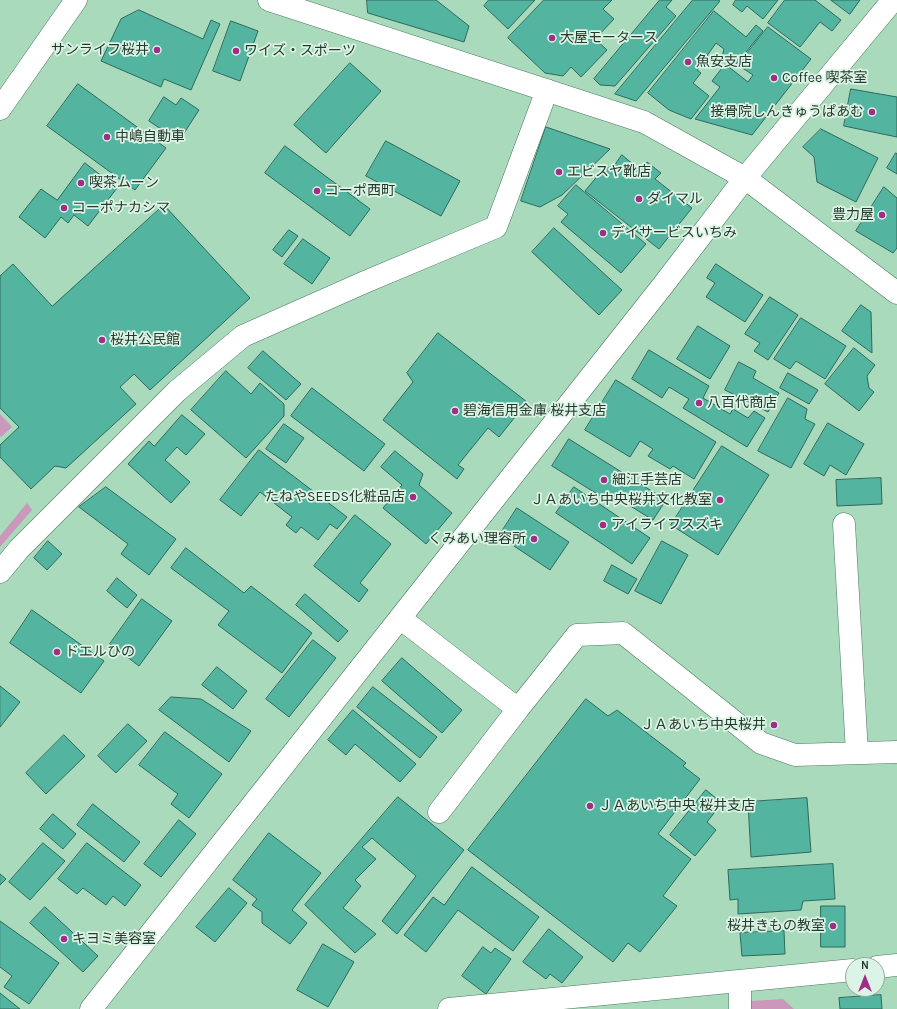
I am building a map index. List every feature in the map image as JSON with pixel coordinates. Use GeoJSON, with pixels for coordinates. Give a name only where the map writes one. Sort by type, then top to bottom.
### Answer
{"type":"FeatureCollection","features":[{"type":"Feature","properties":{"kind":"street"},"geometry":{"type":"LineString","coordinates":[[0,109],[76,0]]}},
{"type":"Feature","properties":{"kind":"street"},"geometry":{"type":"LineString","coordinates":[[278,3],[320,0]]}},
{"type":"Feature","properties":{"kind":"street"},"geometry":{"type":"LineString","coordinates":[[91,1009],[634,322],[745,178],[893,0]]}},
{"type":"Feature","properties":{"kind":"street"},"geometry":{"type":"LineString","coordinates":[[278,3],[644,122],[745,178],[897,293]]}},
{"type":"Feature","properties":{"kind":"street"},"geometry":{"type":"LineString","coordinates":[[0,572],[19,550],[177,391],[243,336],[365,282],[496,227],[547,90]]}},
{"type":"Feature","properties":{"kind":"street"},"geometry":{"type":"LineString","coordinates":[[844,524],[857,753]]}},
{"type":"Feature","properties":{"kind":"street"},"geometry":{"type":"LineString","coordinates":[[400,618],[518,709]]}},
{"type":"Feature","properties":{"kind":"street"},"geometry":{"type":"LineString","coordinates":[[439,812],[577,635],[622,633],[761,743],[795,755],[897,752]]}},
{"type":"Feature","properties":{"kind":"street"},"geometry":{"type":"LineString","coordinates":[[885,967],[897,966]]}},
{"type":"Feature","properties":{"kind":"street"},"geometry":{"type":"LineString","coordinates":[[449,1009],[845,971]]}},
{"type":"Feature","properties":{"kind":"street"},"geometry":{"type":"LineString","coordinates":[[740,981],[740,1009]]}},
{"type":"Feature","properties":{"kind":"shaded area"},"geometry":{"type":"Polygon","coordinates":[[[0,414],[12,427],[1,437],[0,436],[0,414]]]}},
{"type":"Feature","properties":{"kind":"shaded area"},"geometry":{"type":"Polygon","coordinates":[[[27,503],[32,510],[0,547],[0,536],[27,503]]]}},
{"type":"Feature","properties":{"kind":"shaded area"},"geometry":{"type":"Polygon","coordinates":[[[783,999],[794,1009],[751,1009],[751,1001],[783,999]]]}},
{"type":"Feature","properties":{"kind":"building"},"geometry":{"type":"Polygon","coordinates":[[[367,0],[436,0],[469,26],[464,42],[368,13],[367,0]]]}},
{"type":"Feature","properties":{"kind":"building"},"geometry":{"type":"Polygon","coordinates":[[[489,0],[535,0],[508,29],[484,6],[489,0]]]}},
{"type":"Feature","properties":{"kind":"building","name":"大屋モータース"},"geometry":{"type":"Polygon","coordinates":[[[544,0],[612,0],[603,9],[614,19],[595,39],[607,50],[581,77],[571,67],[563,76],[545,73],[508,38],[544,0]]]}},
{"type":"Feature","properties":{"kind":"building"},"geometry":{"type":"Polygon","coordinates":[[[660,0],[672,0],[666,7],[676,16],[615,86],[600,85],[594,79],[660,0]]]}},
{"type":"Feature","properties":{"kind":"building"},"geometry":{"type":"Polygon","coordinates":[[[693,0],[720,1],[636,101],[615,94],[693,0]]]}},
{"type":"Feature","properties":{"kind":"building"},"geometry":{"type":"Polygon","coordinates":[[[736,0],[778,0],[763,19],[747,6],[742,12],[733,5],[736,0]]]}},
{"type":"Feature","properties":{"kind":"building"},"geometry":{"type":"Polygon","coordinates":[[[785,0],[815,0],[841,20],[832,31],[820,22],[800,47],[768,23],[785,0]]]}},
{"type":"Feature","properties":{"kind":"building"},"geometry":{"type":"Polygon","coordinates":[[[831,0],[860,0],[850,14],[831,0]]]}},
{"type":"Feature","properties":{"kind":"building","name":"サンライフ桜井"},"geometry":{"type":"Polygon","coordinates":[[[139,10],[203,39],[211,20],[220,24],[191,90],[164,79],[161,87],[101,61],[121,19],[139,10]]]}},
{"type":"Feature","properties":{"kind":"building","name":"魚安支店"},"geometry":{"type":"Polygon","coordinates":[[[714,11],[746,37],[756,25],[763,31],[734,67],[722,57],[724,49],[716,43],[697,70],[701,73],[693,83],[709,96],[691,119],[669,110],[648,93],[714,11]]]}},
{"type":"Feature","properties":{"kind":"building","name":"ワイズ・スポーツ"},"geometry":{"type":"Polygon","coordinates":[[[231,21],[258,31],[240,81],[213,71],[231,21]]]}},
{"type":"Feature","properties":{"kind":"building","name":"Coffee 喫茶室"},"geometry":{"type":"Polygon","coordinates":[[[768,27],[811,59],[752,135],[695,119],[720,87],[712,81],[725,64],[748,82],[753,75],[738,65],[768,27]]]}},
{"type":"Feature","properties":{"kind":"building"},"geometry":{"type":"Polygon","coordinates":[[[350,63],[381,91],[326,153],[294,125],[350,63]]]}},
{"type":"Feature","properties":{"kind":"building","name":"中嶋自動車"},"geometry":{"type":"Polygon","coordinates":[[[78,84],[166,148],[135,190],[47,126],[78,84]]]}},
{"type":"Feature","properties":{"kind":"building","name":"接骨院しんきゅうぱあむ"},"geometry":{"type":"Polygon","coordinates":[[[851,89],[897,97],[897,137],[844,126],[851,89]]]}},
{"type":"Feature","properties":{"kind":"building"},"geometry":{"type":"Polygon","coordinates":[[[164,97],[176,105],[181,98],[199,110],[179,141],[149,121],[164,97]]]}},
{"type":"Feature","properties":{"kind":"building","name":"エビスヤ靴店"},"geometry":{"type":"Polygon","coordinates":[[[546,127],[610,149],[562,195],[540,207],[521,201],[546,127]]]}},
{"type":"Feature","properties":{"kind":"building"},"geometry":{"type":"Polygon","coordinates":[[[821,129],[878,158],[856,202],[817,182],[814,157],[803,147],[821,129]]]}},
{"type":"Feature","properties":{"kind":"building"},"geometry":{"type":"Polygon","coordinates":[[[386,141],[460,181],[441,216],[366,176],[386,141]]]}},
{"type":"Feature","properties":{"kind":"building","name":"コーポ西町"},"geometry":{"type":"Polygon","coordinates":[[[285,146],[370,209],[350,236],[265,173],[285,146]]]}},
{"type":"Feature","properties":{"kind":"building"},"geometry":{"type":"Polygon","coordinates":[[[896,153],[897,154],[897,174],[887,168],[896,153]]]}},
{"type":"Feature","properties":{"kind":"building","name":"ダイマル"},"geometry":{"type":"Polygon","coordinates":[[[622,155],[640,170],[647,162],[661,173],[655,179],[692,208],[659,249],[585,191],[604,168],[613,167],[622,155]]]}},
{"type":"Feature","properties":{"kind":"building","name":"コーポナカシマ"},"geometry":{"type":"Polygon","coordinates":[[[85,163],[117,188],[88,226],[74,215],[68,223],[61,217],[45,238],[19,217],[41,189],[57,200],[85,163]]]}},
{"type":"Feature","properties":{"kind":"building","name":"デイサービスいちみ"},"geometry":{"type":"Polygon","coordinates":[[[576,185],[646,244],[621,273],[561,222],[568,214],[558,206],[576,185]]]}},
{"type":"Feature","properties":{"kind":"building","name":"豊力屋"},"geometry":{"type":"Polygon","coordinates":[[[884,187],[897,198],[897,248],[893,253],[856,231],[884,187]]]}},
{"type":"Feature","properties":{"kind":"building","name":"桜井公民館"},"geometry":{"type":"Polygon","coordinates":[[[164,205],[250,298],[150,390],[134,374],[120,387],[136,404],[66,468],[55,466],[31,489],[0,457],[0,445],[19,427],[0,408],[0,276],[13,264],[52,306],[164,205]]]}},
{"type":"Feature","properties":{"kind":"building"},"geometry":{"type":"Polygon","coordinates":[[[554,228],[622,290],[599,315],[532,252],[554,228]]]}},
{"type":"Feature","properties":{"kind":"building"},"geometry":{"type":"Polygon","coordinates":[[[289,230],[298,236],[282,257],[273,250],[289,230]]]}},
{"type":"Feature","properties":{"kind":"building"},"geometry":{"type":"Polygon","coordinates":[[[303,239],[330,258],[312,284],[284,264],[303,239]]]}},
{"type":"Feature","properties":{"kind":"building"},"geometry":{"type":"Polygon","coordinates":[[[716,264],[763,295],[745,322],[706,297],[715,283],[707,278],[716,264]]]}},
{"type":"Feature","properties":{"kind":"building"},"geometry":{"type":"Polygon","coordinates":[[[770,297],[798,315],[768,360],[754,351],[760,343],[745,334],[770,297]]]}},
{"type":"Feature","properties":{"kind":"building"},"geometry":{"type":"Polygon","coordinates":[[[861,305],[871,312],[872,353],[842,331],[861,305]]]}},
{"type":"Feature","properties":{"kind":"building"},"geometry":{"type":"Polygon","coordinates":[[[801,318],[846,346],[825,379],[796,361],[790,369],[774,359],[801,318]]]}},
{"type":"Feature","properties":{"kind":"building"},"geometry":{"type":"Polygon","coordinates":[[[698,326],[730,346],[710,379],[677,359],[698,326]]]}},
{"type":"Feature","properties":{"kind":"building","name":"碧海信用金庫 桜井支店"},"geometry":{"type":"Polygon","coordinates":[[[438,333],[527,402],[499,437],[488,428],[458,465],[464,469],[457,479],[383,420],[413,382],[407,373],[438,333]]]}},
{"type":"Feature","properties":{"kind":"building"},"geometry":{"type":"Polygon","coordinates":[[[854,348],[875,365],[867,376],[869,388],[874,392],[859,411],[825,384],[854,348]]]}},
{"type":"Feature","properties":{"kind":"building","name":"八百代商店"},"geometry":{"type":"Polygon","coordinates":[[[649,350],[709,386],[703,398],[730,414],[733,409],[748,418],[754,411],[765,418],[747,447],[683,408],[689,399],[669,387],[662,398],[632,379],[649,350]]]}},
{"type":"Feature","properties":{"kind":"building"},"geometry":{"type":"Polygon","coordinates":[[[263,351],[301,384],[286,400],[248,368],[263,351]]]}},
{"type":"Feature","properties":{"kind":"building"},"geometry":{"type":"Polygon","coordinates":[[[739,362],[756,371],[753,378],[779,393],[768,412],[725,390],[739,362]]]}},
{"type":"Feature","properties":{"kind":"building"},"geometry":{"type":"Polygon","coordinates":[[[226,371],[251,394],[260,383],[284,404],[284,416],[246,458],[191,410],[226,371]]]}},
{"type":"Feature","properties":{"kind":"building"},"geometry":{"type":"Polygon","coordinates":[[[788,373],[818,390],[809,404],[780,388],[788,373]]]}},
{"type":"Feature","properties":{"kind":"building"},"geometry":{"type":"Polygon","coordinates":[[[616,380],[716,442],[694,479],[673,466],[670,469],[648,456],[653,449],[640,441],[630,457],[585,430],[616,380]]]}},
{"type":"Feature","properties":{"kind":"building"},"geometry":{"type":"Polygon","coordinates":[[[312,388],[385,444],[364,471],[291,416],[312,388]]]}},
{"type":"Feature","properties":{"kind":"building"},"geometry":{"type":"Polygon","coordinates":[[[788,398],[807,409],[805,419],[815,424],[791,468],[758,451],[788,398]]]}},
{"type":"Feature","properties":{"kind":"building"},"geometry":{"type":"Polygon","coordinates":[[[182,415],[205,434],[186,455],[177,447],[165,460],[190,482],[171,503],[128,464],[149,441],[154,446],[182,415]]]}},
{"type":"Feature","properties":{"kind":"building"},"geometry":{"type":"Polygon","coordinates":[[[828,423],[864,444],[846,475],[830,465],[824,476],[804,464],[828,423]]]}},
{"type":"Feature","properties":{"kind":"building"},"geometry":{"type":"Polygon","coordinates":[[[284,424],[304,438],[286,463],[266,449],[284,424]]]}},
{"type":"Feature","properties":{"kind":"building","name":"細江手芸店"},"geometry":{"type":"Polygon","coordinates":[[[569,439],[666,500],[653,520],[611,494],[607,500],[552,466],[569,439]]]}},
{"type":"Feature","properties":{"kind":"building","name":"ＪＡあいち中央桜井文化教室"},"geometry":{"type":"Polygon","coordinates":[[[722,446],[769,475],[718,555],[671,525],[722,446]]]}},
{"type":"Feature","properties":{"kind":"building"},"geometry":{"type":"Polygon","coordinates":[[[259,450],[347,517],[337,529],[330,524],[318,540],[301,527],[296,533],[286,525],[292,517],[260,492],[241,516],[220,500],[259,450]]]}},
{"type":"Feature","properties":{"kind":"building","name":"たねやSEEDS化粧品店"},"geometry":{"type":"Polygon","coordinates":[[[395,451],[423,474],[419,485],[452,513],[426,544],[383,508],[402,485],[381,467],[395,451]]]}},
{"type":"Feature","properties":{"kind":"building"},"geometry":{"type":"Polygon","coordinates":[[[881,478],[882,504],[837,506],[836,480],[881,478]]]}},
{"type":"Feature","properties":{"kind":"building"},"geometry":{"type":"Polygon","coordinates":[[[106,487],[176,539],[149,575],[121,554],[128,544],[79,507],[106,487]]]}},
{"type":"Feature","properties":{"kind":"building","name":"アイライフスズキ"},"geometry":{"type":"Polygon","coordinates":[[[574,487],[650,538],[632,564],[556,513],[574,487]]]}},
{"type":"Feature","properties":{"kind":"building","name":"くみあい理容所"},"geometry":{"type":"Polygon","coordinates":[[[517,508],[569,542],[550,570],[499,536],[517,508]]]}},
{"type":"Feature","properties":{"kind":"building"},"geometry":{"type":"Polygon","coordinates":[[[355,515],[391,544],[360,583],[368,590],[359,602],[314,566],[355,515]]]}},
{"type":"Feature","properties":{"kind":"building"},"geometry":{"type":"Polygon","coordinates":[[[48,541],[62,554],[47,570],[34,558],[48,541]]]}},
{"type":"Feature","properties":{"kind":"building"},"geometry":{"type":"Polygon","coordinates":[[[662,541],[688,555],[661,604],[635,591],[662,541]]]}},
{"type":"Feature","properties":{"kind":"building"},"geometry":{"type":"Polygon","coordinates":[[[186,548],[244,593],[251,586],[312,633],[282,673],[218,625],[229,611],[171,568],[186,548]]]}},
{"type":"Feature","properties":{"kind":"building"},"geometry":{"type":"Polygon","coordinates":[[[612,565],[637,579],[628,594],[604,581],[612,565]]]}},
{"type":"Feature","properties":{"kind":"building"},"geometry":{"type":"Polygon","coordinates":[[[117,578],[137,595],[127,608],[107,591],[117,578]]]}},
{"type":"Feature","properties":{"kind":"building"},"geometry":{"type":"Polygon","coordinates":[[[305,594],[348,631],[338,642],[296,605],[305,594]]]}},
{"type":"Feature","properties":{"kind":"building"},"geometry":{"type":"Polygon","coordinates":[[[142,599],[172,621],[139,666],[110,644],[142,599]]]}},
{"type":"Feature","properties":{"kind":"building","name":"ドエルひの"},"geometry":{"type":"Polygon","coordinates":[[[32,610],[104,661],[81,693],[10,643],[32,610]]]}},
{"type":"Feature","properties":{"kind":"building"},"geometry":{"type":"Polygon","coordinates":[[[313,640],[336,658],[289,717],[266,699],[313,640]]]}},
{"type":"Feature","properties":{"kind":"building"},"geometry":{"type":"Polygon","coordinates":[[[402,658],[462,710],[442,733],[382,681],[402,658]]]}},
{"type":"Feature","properties":{"kind":"building"},"geometry":{"type":"Polygon","coordinates":[[[217,667],[247,691],[233,709],[202,685],[217,667]]]}},
{"type":"Feature","properties":{"kind":"building"},"geometry":{"type":"Polygon","coordinates":[[[0,686],[20,702],[0,727],[0,686]]]}},
{"type":"Feature","properties":{"kind":"building"},"geometry":{"type":"Polygon","coordinates":[[[373,687],[437,737],[420,758],[357,707],[373,687]]]}},
{"type":"Feature","properties":{"kind":"building"},"geometry":{"type":"Polygon","coordinates":[[[171,697],[201,699],[251,731],[229,762],[159,710],[171,697]]]}},
{"type":"Feature","properties":{"kind":"building","name":"ＪＡあいち中央 桜井支店"},"geometry":{"type":"Polygon","coordinates":[[[586,699],[608,716],[617,710],[686,763],[683,766],[700,779],[658,834],[691,859],[663,896],[677,906],[640,952],[628,943],[613,962],[468,850],[586,699]]]}},
{"type":"Feature","properties":{"kind":"building"},"geometry":{"type":"Polygon","coordinates":[[[353,710],[416,764],[400,782],[355,744],[346,755],[328,740],[353,710]]]}},
{"type":"Feature","properties":{"kind":"building"},"geometry":{"type":"Polygon","coordinates":[[[128,724],[147,741],[116,773],[98,756],[128,724]]]}},
{"type":"Feature","properties":{"kind":"building"},"geometry":{"type":"Polygon","coordinates":[[[165,732],[222,774],[189,818],[171,804],[178,794],[139,765],[165,732]]]}},
{"type":"Feature","properties":{"kind":"building"},"geometry":{"type":"Polygon","coordinates":[[[64,735],[85,756],[46,794],[26,773],[64,735]]]}},
{"type":"Feature","properties":{"kind":"building"},"geometry":{"type":"Polygon","coordinates":[[[706,790],[722,803],[707,822],[716,830],[695,856],[670,835],[706,790]]]}},
{"type":"Feature","properties":{"kind":"building"},"geometry":{"type":"Polygon","coordinates":[[[398,797],[464,850],[397,934],[382,921],[416,876],[372,838],[362,847],[376,859],[355,880],[361,886],[343,908],[376,934],[355,953],[305,905],[398,797]]]}},
{"type":"Feature","properties":{"kind":"building"},"geometry":{"type":"Polygon","coordinates":[[[807,798],[811,852],[751,857],[748,802],[807,798]]]}},
{"type":"Feature","properties":{"kind":"building"},"geometry":{"type":"Polygon","coordinates":[[[93,804],[140,842],[124,862],[77,825],[93,804]]]}},
{"type":"Feature","properties":{"kind":"building"},"geometry":{"type":"Polygon","coordinates":[[[53,814],[76,834],[63,849],[40,829],[53,814]]]}},
{"type":"Feature","properties":{"kind":"building"},"geometry":{"type":"Polygon","coordinates":[[[179,820],[196,834],[161,877],[144,864],[179,820]]]}},
{"type":"Feature","properties":{"kind":"building"},"geometry":{"type":"Polygon","coordinates":[[[269,833],[321,873],[292,910],[307,923],[290,944],[262,923],[262,912],[252,905],[257,899],[233,880],[269,833]]]}},
{"type":"Feature","properties":{"kind":"building"},"geometry":{"type":"Polygon","coordinates":[[[43,843],[65,861],[30,900],[9,882],[43,843]]]}},
{"type":"Feature","properties":{"kind":"building"},"geometry":{"type":"Polygon","coordinates":[[[87,843],[141,885],[125,906],[113,896],[106,905],[83,888],[77,894],[58,879],[87,843]]]}},
{"type":"Feature","properties":{"kind":"building"},"geometry":{"type":"Polygon","coordinates":[[[833,864],[835,899],[803,901],[801,910],[738,914],[738,899],[730,900],[728,870],[833,864]]]}},
{"type":"Feature","properties":{"kind":"building"},"geometry":{"type":"Polygon","coordinates":[[[472,867],[539,917],[513,951],[458,910],[426,952],[404,935],[433,897],[444,905],[472,867]]]}},
{"type":"Feature","properties":{"kind":"building"},"geometry":{"type":"Polygon","coordinates":[[[0,874],[6,879],[0,885],[0,874]]]}},
{"type":"Feature","properties":{"kind":"building"},"geometry":{"type":"Polygon","coordinates":[[[229,888],[247,903],[215,942],[196,927],[229,888]]]}},
{"type":"Feature","properties":{"kind":"building","name":"桜井きもの教室"},"geometry":{"type":"Polygon","coordinates":[[[821,906],[845,906],[845,947],[821,947],[821,906]]]}},
{"type":"Feature","properties":{"kind":"building","name":"キヨミ美容室"},"geometry":{"type":"Polygon","coordinates":[[[45,907],[98,956],[83,972],[30,923],[45,907]]]}},
{"type":"Feature","properties":{"kind":"building"},"geometry":{"type":"Polygon","coordinates":[[[0,921],[59,963],[29,1004],[4,987],[12,976],[0,967],[0,921]]]}},
{"type":"Feature","properties":{"kind":"building"},"geometry":{"type":"Polygon","coordinates":[[[549,929],[583,957],[562,983],[550,974],[546,979],[523,962],[549,929]]]}},
{"type":"Feature","properties":{"kind":"building"},"geometry":{"type":"Polygon","coordinates":[[[784,931],[785,954],[742,956],[740,933],[784,931]]]}},
{"type":"Feature","properties":{"kind":"building"},"geometry":{"type":"Polygon","coordinates":[[[323,944],[354,962],[328,1007],[297,990],[323,944]]]}},
{"type":"Feature","properties":{"kind":"building"},"geometry":{"type":"Polygon","coordinates":[[[483,947],[491,953],[495,948],[511,959],[486,994],[462,976],[483,947]]]}},
{"type":"Feature","properties":{"kind":"building"},"geometry":{"type":"Polygon","coordinates":[[[0,993],[20,1009],[0,1009],[0,993]]]}},
{"type":"Feature","properties":{"kind":"building"},"geometry":{"type":"Polygon","coordinates":[[[881,997],[882,1009],[840,1009],[839,998],[881,997]]]}},
{"type":"Feature","properties":{"kind":"place","name":"大屋モータース"},"geometry":{"type":"Point","coordinates":[552,38]}},
{"type":"Feature","properties":{"kind":"place","name":"サンライフ桜井"},"geometry":{"type":"Point","coordinates":[157,50]}},
{"type":"Feature","properties":{"kind":"place","name":"ワイズ・スポーツ"},"geometry":{"type":"Point","coordinates":[236,51]}},
{"type":"Feature","properties":{"kind":"place","name":"魚安支店"},"geometry":{"type":"Point","coordinates":[688,62]}},
{"type":"Feature","properties":{"kind":"place","name":"Coffee 喫茶室"},"geometry":{"type":"Point","coordinates":[774,78]}},
{"type":"Feature","properties":{"kind":"place","name":"接骨院しんきゅうぱあむ"},"geometry":{"type":"Point","coordinates":[872,112]}},
{"type":"Feature","properties":{"kind":"place","name":"中嶋自動車"},"geometry":{"type":"Point","coordinates":[107,137]}},
{"type":"Feature","properties":{"kind":"place","name":"エビスヤ靴店"},"geometry":{"type":"Point","coordinates":[559,172]}},
{"type":"Feature","properties":{"kind":"place","name":"喫茶ムーン"},"geometry":{"type":"Point","coordinates":[81,183]}},
{"type":"Feature","properties":{"kind":"place","name":"コーポ西町"},"geometry":{"type":"Point","coordinates":[317,191]}},
{"type":"Feature","properties":{"kind":"place","name":"ダイマル"},"geometry":{"type":"Point","coordinates":[639,199]}},
{"type":"Feature","properties":{"kind":"place","name":"コーポナカシマ"},"geometry":{"type":"Point","coordinates":[64,208]}},
{"type":"Feature","properties":{"kind":"place","name":"豊力屋"},"geometry":{"type":"Point","coordinates":[882,215]}},
{"type":"Feature","properties":{"kind":"place","name":"デイサービスいちみ"},"geometry":{"type":"Point","coordinates":[603,233]}},
{"type":"Feature","properties":{"kind":"place","name":"桜井公民館"},"geometry":{"type":"Point","coordinates":[102,340]}},
{"type":"Feature","properties":{"kind":"place","name":"八百代商店"},"geometry":{"type":"Point","coordinates":[699,403]}},
{"type":"Feature","properties":{"kind":"place","name":"碧海信用金庫 桜井支店"},"geometry":{"type":"Point","coordinates":[455,411]}},
{"type":"Feature","properties":{"kind":"place","name":"細江手芸店"},"geometry":{"type":"Point","coordinates":[604,480]}},
{"type":"Feature","properties":{"kind":"place","name":"たねやSEEDS化粧品店"},"geometry":{"type":"Point","coordinates":[413,497]}},
{"type":"Feature","properties":{"kind":"place","name":"ＪＡあいち中央桜井文化教室"},"geometry":{"type":"Point","coordinates":[720,500]}},
{"type":"Feature","properties":{"kind":"place","name":"アイライフスズキ"},"geometry":{"type":"Point","coordinates":[603,525]}},
{"type":"Feature","properties":{"kind":"place","name":"くみあい理容所"},"geometry":{"type":"Point","coordinates":[534,539]}},
{"type":"Feature","properties":{"kind":"place","name":"ドエルひの"},"geometry":{"type":"Point","coordinates":[57,652]}},
{"type":"Feature","properties":{"kind":"place","name":"ＪＡあいち中央桜井"},"geometry":{"type":"Point","coordinates":[774,725]}},
{"type":"Feature","properties":{"kind":"place","name":"ＪＡあいち中央 桜井支店"},"geometry":{"type":"Point","coordinates":[590,806]}},
{"type":"Feature","properties":{"kind":"place","name":"桜井きもの教室"},"geometry":{"type":"Point","coordinates":[833,926]}},
{"type":"Feature","properties":{"kind":"place","name":"キヨミ美容室"},"geometry":{"type":"Point","coordinates":[64,939]}}]}
